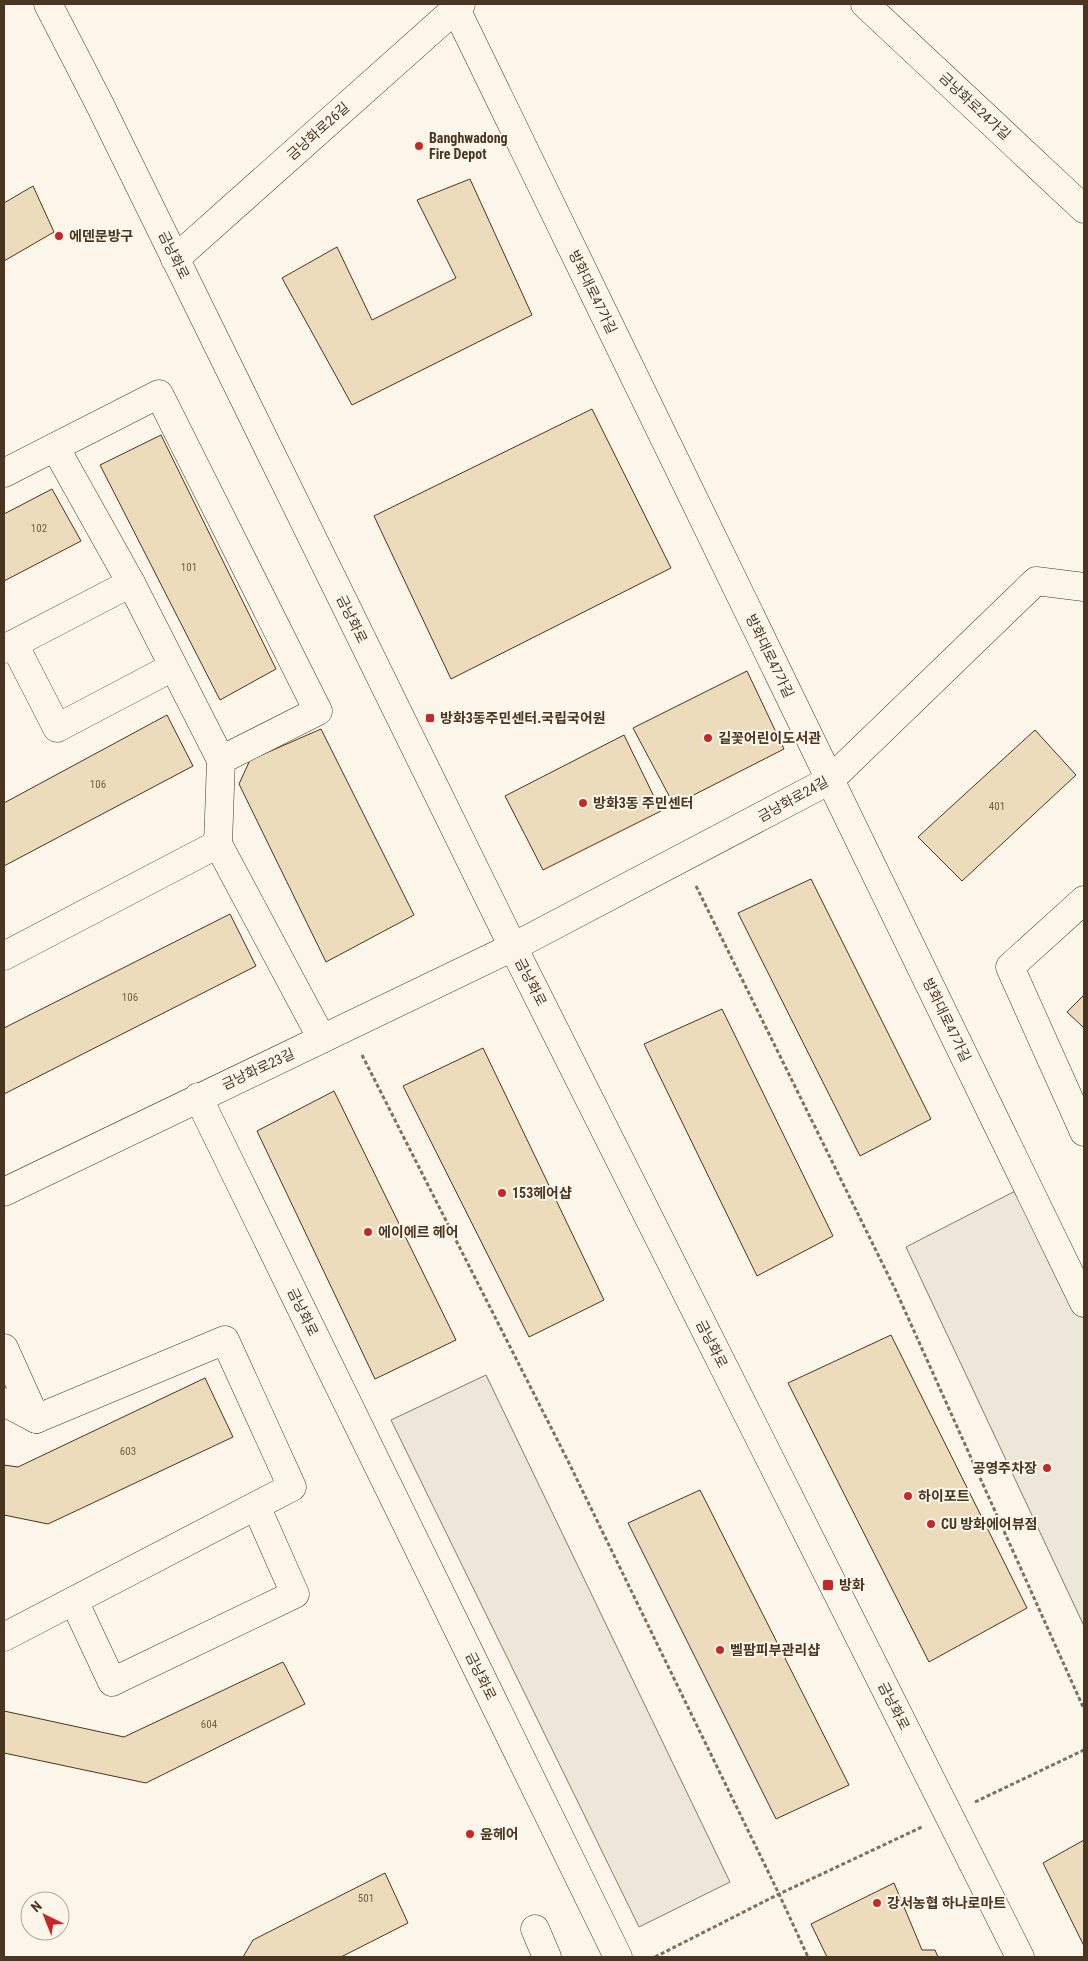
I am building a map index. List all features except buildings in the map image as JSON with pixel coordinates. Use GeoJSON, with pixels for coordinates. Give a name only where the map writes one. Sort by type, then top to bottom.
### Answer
{"type":"FeatureCollection","features":[{"type":"Feature","properties":{"kind":"street","name":"금낭화로"},"geometry":{"type":"LineString","coordinates":[[48,4],[100,105],[513,947],[1020,1957]]}},
{"type":"Feature","properties":{"kind":"street","name":"금낭화로24가길"},"geometry":{"type":"LineString","coordinates":[[865,4],[1084,209]]}},
{"type":"Feature","properties":{"kind":"street","name":"금낭화로26길"},"geometry":{"type":"LineString","coordinates":[[175,259],[458,6]]}},
{"type":"Feature","properties":{"kind":"street","name":"방화대로47가길"},"geometry":{"type":"LineString","coordinates":[[458,6],[1084,1303]]}},
{"type":"Feature","properties":{"kind":"street"},"geometry":{"type":"LineString","coordinates":[[4,473],[159,394],[318,711],[221,760]]}},
{"type":"Feature","properties":{"kind":"street"},"geometry":{"type":"LineString","coordinates":[[55,447],[131,584],[221,760],[218,844],[322,1039]]}},
{"type":"Feature","properties":{"kind":"street","name":"금낭화로24길"},"geometry":{"type":"LineString","coordinates":[[513,947],[830,780],[1036,581],[1084,587]]}},
{"type":"Feature","properties":{"kind":"street"},"geometry":{"type":"LineString","coordinates":[[131,584],[9,647],[57,728],[174,667]]}},
{"type":"Feature","properties":{"kind":"street"},"geometry":{"type":"LineString","coordinates":[[4,956],[218,844]]}},
{"type":"Feature","properties":{"kind":"street"},"geometry":{"type":"LineString","coordinates":[[1084,900],[1010,967],[1084,1132]]}},
{"type":"Feature","properties":{"kind":"street","name":"금낭화로23길"},"geometry":{"type":"LineString","coordinates":[[4,1192],[513,947]]}},
{"type":"Feature","properties":{"kind":"street","name":"금낭화로"},"geometry":{"type":"LineString","coordinates":[[198,1097],[618,1957]]}},
{"type":"Feature","properties":{"kind":"street"},"geometry":{"type":"LineString","coordinates":[[4,1637],[292,1487],[224,1340],[36,1419]]}},
{"type":"Feature","properties":{"kind":"street"},"geometry":{"type":"LineString","coordinates":[[4,1348],[36,1419]]}},
{"type":"Feature","properties":{"kind":"street"},"geometry":{"type":"LineString","coordinates":[[4,1402],[36,1419]]}},
{"type":"Feature","properties":{"kind":"street"},"geometry":{"type":"LineString","coordinates":[[74,1601],[112,1682],[295,1594],[256,1506]]}},
{"type":"Feature","properties":{"kind":"street"},"geometry":{"type":"LineString","coordinates":[[535,1929],[547,1957]]}},
{"type":"Feature","properties":{"kind":"path"},"geometry":{"type":"LineString","coordinates":[[682,858],[896,1291],[1084,1708]]}},
{"type":"Feature","properties":{"kind":"path"},"geometry":{"type":"LineString","coordinates":[[348,1027],[567,1459],[808,1957]]}},
{"type":"Feature","properties":{"kind":"path"},"geometry":{"type":"LineString","coordinates":[[655,1957],[779,1894],[1084,1750]]}},
{"type":"Feature","properties":{"kind":"shaded area","name":"공영주차장"},"geometry":{"type":"Polygon","coordinates":[[[1027,1185],[1084,1309],[1084,1626],[906,1247],[1027,1185]]]}},
{"type":"Feature","properties":{"kind":"shaded area"},"geometry":{"type":"Polygon","coordinates":[[[486,1375],[730,1882],[639,1927],[391,1420],[486,1375]]]}},
{"type":"Feature","properties":{"kind":"place","name":"Banghwadong Fire Depot"},"geometry":{"type":"Point","coordinates":[419,146]}},
{"type":"Feature","properties":{"kind":"place","name":"에덴문방구"},"geometry":{"type":"Point","coordinates":[59,236]}},
{"type":"Feature","properties":{"kind":"place","name":"방화3동주민센터.국립국어원"},"geometry":{"type":"Point","coordinates":[430,718]}},
{"type":"Feature","properties":{"kind":"place","name":"길꽃어린이도서관"},"geometry":{"type":"Point","coordinates":[708,738]}},
{"type":"Feature","properties":{"kind":"place","name":"방화3동 주민센터"},"geometry":{"type":"Point","coordinates":[583,803]}},
{"type":"Feature","properties":{"kind":"place","name":"153헤어샵"},"geometry":{"type":"Point","coordinates":[502,1193]}},
{"type":"Feature","properties":{"kind":"place","name":"에이에르 헤어"},"geometry":{"type":"Point","coordinates":[368,1232]}},
{"type":"Feature","properties":{"kind":"place","name":"공영주차장"},"geometry":{"type":"Point","coordinates":[1047,1468]}},
{"type":"Feature","properties":{"kind":"place","name":"하이포트"},"geometry":{"type":"Point","coordinates":[908,1496]}},
{"type":"Feature","properties":{"kind":"place","name":"CU 방화에어뷰점"},"geometry":{"type":"Point","coordinates":[931,1524]}},
{"type":"Feature","properties":{"kind":"place","name":"방화"},"geometry":{"type":"Point","coordinates":[828,1585]}},
{"type":"Feature","properties":{"kind":"place","name":"벨팜피부관리샵"},"geometry":{"type":"Point","coordinates":[720,1650]}},
{"type":"Feature","properties":{"kind":"place","name":"윤헤어"},"geometry":{"type":"Point","coordinates":[470,1834]}},
{"type":"Feature","properties":{"kind":"place","name":"강서농협 하나로마트"},"geometry":{"type":"Point","coordinates":[877,1903]}}]}
